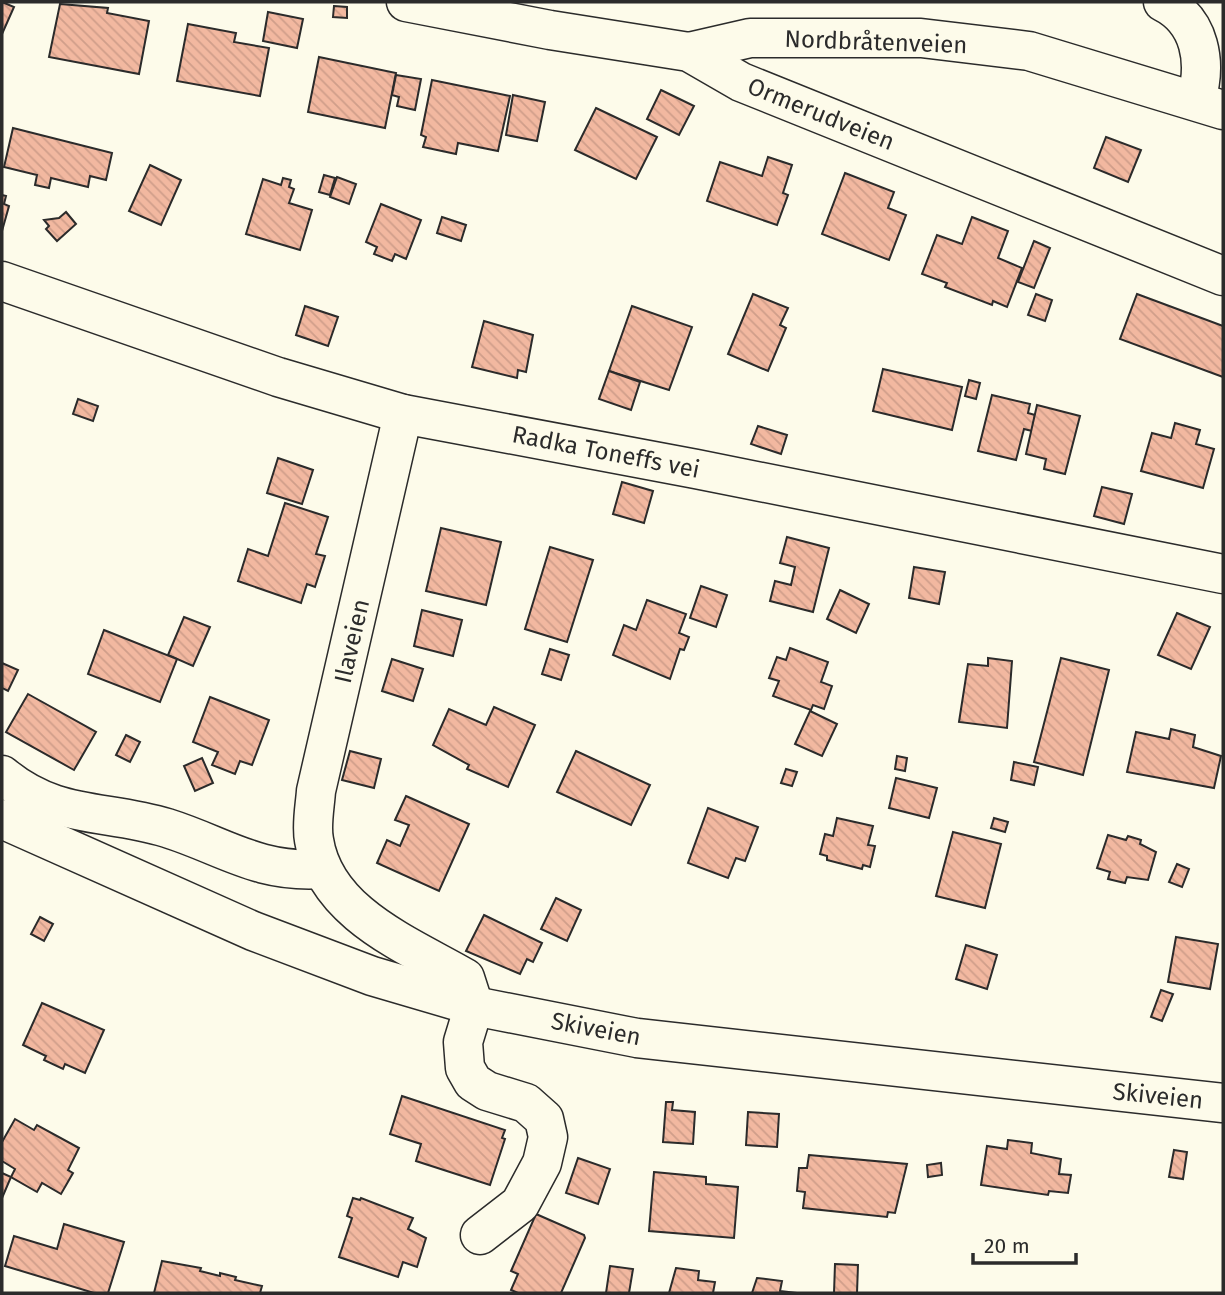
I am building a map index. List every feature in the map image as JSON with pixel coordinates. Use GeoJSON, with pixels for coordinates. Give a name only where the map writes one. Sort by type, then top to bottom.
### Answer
{"type":"FeatureCollection","features":[{"type":"Feature","properties":{"kind":"street","name":"Ormerudveien"},"geometry":{"type":"LineString","coordinates":[[406,2],[550,30],[689,52],[741,82],[1223,276]]}},
{"type":"Feature","properties":{"kind":"street"},"geometry":{"type":"LineString","coordinates":[[1163,2],[1190,24],[1202,53],[1202,78],[1210,105]]}},
{"type":"Feature","properties":{"kind":"street","name":"Nordbråtenveien"},"geometry":{"type":"LineString","coordinates":[[689,52],[750,38],[920,38],[1029,51],[1210,105]]}},
{"type":"Feature","properties":{"kind":"street","name":"Radka Toneffs vei"},"geometry":{"type":"LineString","coordinates":[[2,281],[278,377],[403,414],[696,469],[1223,574]]}},
{"type":"Feature","properties":{"kind":"street","name":"Ilaveien"},"geometry":{"type":"LineString","coordinates":[[403,414],[316,791],[313,837],[321,869],[345,902],[383,930],[465,978],[474,1006]]}},
{"type":"Feature","properties":{"kind":"street"},"geometry":{"type":"LineString","coordinates":[[2,775],[21,790],[59,808],[167,828],[274,868],[321,869]]}},
{"type":"Feature","properties":{"kind":"street","name":"Skiveien"},"geometry":{"type":"LineString","coordinates":[[2,819],[253,931],[372,976],[474,1006],[649,1040],[1223,1103]]}},
{"type":"Feature","properties":{"kind":"street"},"geometry":{"type":"LineString","coordinates":[[474,1006],[463,1042],[466,1068],[473,1082],[487,1091],[526,1103],[544,1119],[548,1137],[542,1163],[520,1205],[480,1235]]}},
{"type":"Feature","properties":{"kind":"building"},"geometry":{"type":"Polygon","coordinates":[[[2,2],[14,7],[2,34],[2,2]]]}},
{"type":"Feature","properties":{"kind":"building"},"geometry":{"type":"Polygon","coordinates":[[[60,4],[108,8],[107,13],[149,21],[139,74],[49,57],[60,4]]]}},
{"type":"Feature","properties":{"kind":"building"},"geometry":{"type":"Polygon","coordinates":[[[334,6],[347,7],[347,18],[333,17],[334,6]]]}},
{"type":"Feature","properties":{"kind":"building"},"geometry":{"type":"Polygon","coordinates":[[[268,12],[303,19],[297,48],[263,41],[268,12]]]}},
{"type":"Feature","properties":{"kind":"building"},"geometry":{"type":"Polygon","coordinates":[[[188,24],[236,33],[234,42],[269,48],[260,96],[177,81],[188,24]]]}},
{"type":"Feature","properties":{"kind":"building"},"geometry":{"type":"Polygon","coordinates":[[[319,57],[396,73],[385,128],[308,112],[319,57]]]}},
{"type":"Feature","properties":{"kind":"building"},"geometry":{"type":"Polygon","coordinates":[[[396,75],[421,79],[415,110],[397,106],[399,97],[392,95],[396,75]]]}},
{"type":"Feature","properties":{"kind":"building"},"geometry":{"type":"Polygon","coordinates":[[[432,80],[510,96],[498,151],[458,143],[456,154],[423,147],[426,137],[421,135],[432,80]]]}},
{"type":"Feature","properties":{"kind":"building"},"geometry":{"type":"Polygon","coordinates":[[[661,90],[694,106],[679,135],[647,119],[661,90]]]}},
{"type":"Feature","properties":{"kind":"building"},"geometry":{"type":"Polygon","coordinates":[[[513,95],[545,102],[537,141],[506,135],[513,95]]]}},
{"type":"Feature","properties":{"kind":"building"},"geometry":{"type":"Polygon","coordinates":[[[596,108],[657,137],[636,179],[575,150],[596,108]]]}},
{"type":"Feature","properties":{"kind":"building"},"geometry":{"type":"Polygon","coordinates":[[[13,128],[112,153],[106,180],[90,176],[88,187],[51,178],[49,188],[35,185],[37,175],[4,167],[13,128]]]}},
{"type":"Feature","properties":{"kind":"building"},"geometry":{"type":"Polygon","coordinates":[[[1106,137],[1141,150],[1128,182],[1094,168],[1106,137]]]}},
{"type":"Feature","properties":{"kind":"building"},"geometry":{"type":"Polygon","coordinates":[[[768,157],[792,165],[783,193],[788,195],[777,225],[707,201],[720,162],[762,176],[768,157]]]}},
{"type":"Feature","properties":{"kind":"building"},"geometry":{"type":"Polygon","coordinates":[[[150,165],[181,180],[161,225],[129,211],[150,165]]]}},
{"type":"Feature","properties":{"kind":"building"},"geometry":{"type":"Polygon","coordinates":[[[845,173],[894,192],[888,208],[906,215],[889,260],[822,234],[845,173]]]}},
{"type":"Feature","properties":{"kind":"building"},"geometry":{"type":"Polygon","coordinates":[[[324,175],[335,178],[330,195],[319,192],[324,175]]]}},
{"type":"Feature","properties":{"kind":"building"},"geometry":{"type":"Polygon","coordinates":[[[337,177],[356,184],[349,204],[330,197],[337,177]]]}},
{"type":"Feature","properties":{"kind":"building"},"geometry":{"type":"Polygon","coordinates":[[[283,178],[291,180],[289,187],[294,189],[289,203],[312,210],[300,250],[246,234],[263,179],[281,185],[283,178]]]}},
{"type":"Feature","properties":{"kind":"building"},"geometry":{"type":"Polygon","coordinates":[[[2,195],[6,196],[4,204],[9,206],[2,231],[2,195]]]}},
{"type":"Feature","properties":{"kind":"building"},"geometry":{"type":"Polygon","coordinates":[[[381,204],[421,220],[406,259],[395,254],[392,261],[374,254],[377,247],[366,242],[381,204]]]}},
{"type":"Feature","properties":{"kind":"building"},"geometry":{"type":"Polygon","coordinates":[[[66,212],[76,224],[57,241],[46,229],[49,226],[44,220],[59,218],[66,212]]]}},
{"type":"Feature","properties":{"kind":"building"},"geometry":{"type":"Polygon","coordinates":[[[442,217],[466,225],[461,241],[437,233],[442,217]]]}},
{"type":"Feature","properties":{"kind":"building"},"geometry":{"type":"Polygon","coordinates":[[[972,217],[1008,231],[998,258],[1022,268],[1007,307],[993,301],[992,305],[945,287],[947,283],[922,274],[937,235],[962,244],[972,217]]]}},
{"type":"Feature","properties":{"kind":"building"},"geometry":{"type":"Polygon","coordinates":[[[1034,241],[1050,248],[1034,288],[1018,282],[1034,241]]]}},
{"type":"Feature","properties":{"kind":"building"},"geometry":{"type":"Polygon","coordinates":[[[753,294],[788,308],[780,325],[786,328],[768,371],[728,354],[753,294]]]}},
{"type":"Feature","properties":{"kind":"building"},"geometry":{"type":"Polygon","coordinates":[[[1036,294],[1052,300],[1045,321],[1028,315],[1036,294]]]}},
{"type":"Feature","properties":{"kind":"building"},"geometry":{"type":"Polygon","coordinates":[[[1137,294],[1223,326],[1223,377],[1120,339],[1137,294]]]}},
{"type":"Feature","properties":{"kind":"building"},"geometry":{"type":"Polygon","coordinates":[[[305,306],[338,317],[328,346],[296,335],[305,306]]]}},
{"type":"Feature","properties":{"kind":"building"},"geometry":{"type":"Polygon","coordinates":[[[632,306],[692,327],[669,390],[609,371],[632,306]]]}},
{"type":"Feature","properties":{"kind":"building"},"geometry":{"type":"Polygon","coordinates":[[[484,321],[533,335],[526,372],[518,370],[517,378],[472,367],[484,321]]]}},
{"type":"Feature","properties":{"kind":"building"},"geometry":{"type":"Polygon","coordinates":[[[883,369],[962,387],[952,430],[873,411],[883,369]]]}},
{"type":"Feature","properties":{"kind":"building"},"geometry":{"type":"Polygon","coordinates":[[[609,371],[640,382],[631,410],[599,399],[609,371]]]}},
{"type":"Feature","properties":{"kind":"building"},"geometry":{"type":"Polygon","coordinates":[[[969,380],[980,383],[976,399],[965,396],[969,380]]]}},
{"type":"Feature","properties":{"kind":"building"},"geometry":{"type":"Polygon","coordinates":[[[992,395],[1030,404],[1028,413],[1035,415],[1032,431],[1024,429],[1016,460],[978,451],[992,395]]]}},
{"type":"Feature","properties":{"kind":"building"},"geometry":{"type":"Polygon","coordinates":[[[78,399],[98,406],[93,421],[73,414],[78,399]]]}},
{"type":"Feature","properties":{"kind":"building"},"geometry":{"type":"Polygon","coordinates":[[[1037,405],[1080,416],[1065,474],[1044,469],[1046,459],[1026,454],[1037,405]]]}},
{"type":"Feature","properties":{"kind":"building"},"geometry":{"type":"Polygon","coordinates":[[[1175,423],[1200,430],[1196,444],[1214,449],[1203,488],[1141,471],[1152,433],[1171,438],[1175,423]]]}},
{"type":"Feature","properties":{"kind":"building"},"geometry":{"type":"Polygon","coordinates":[[[758,426],[787,435],[781,454],[751,444],[758,426]]]}},
{"type":"Feature","properties":{"kind":"building"},"geometry":{"type":"Polygon","coordinates":[[[278,458],[313,470],[302,504],[267,493],[278,458]]]}},
{"type":"Feature","properties":{"kind":"building"},"geometry":{"type":"Polygon","coordinates":[[[622,482],[653,491],[644,523],[613,514],[622,482]]]}},
{"type":"Feature","properties":{"kind":"building"},"geometry":{"type":"Polygon","coordinates":[[[1102,487],[1132,494],[1124,524],[1094,516],[1102,487]]]}},
{"type":"Feature","properties":{"kind":"building"},"geometry":{"type":"Polygon","coordinates":[[[285,503],[328,517],[316,554],[325,556],[315,587],[307,584],[301,603],[238,581],[248,549],[268,556],[285,503]]]}},
{"type":"Feature","properties":{"kind":"building"},"geometry":{"type":"Polygon","coordinates":[[[441,528],[501,542],[486,605],[426,591],[441,528]]]}},
{"type":"Feature","properties":{"kind":"building"},"geometry":{"type":"Polygon","coordinates":[[[787,537],[829,548],[813,612],[770,601],[775,581],[791,585],[795,567],[780,563],[787,537]]]}},
{"type":"Feature","properties":{"kind":"building"},"geometry":{"type":"Polygon","coordinates":[[[550,547],[593,560],[567,642],[525,629],[550,547]]]}},
{"type":"Feature","properties":{"kind":"building"},"geometry":{"type":"Polygon","coordinates":[[[914,567],[945,572],[939,604],[909,598],[914,567]]]}},
{"type":"Feature","properties":{"kind":"building"},"geometry":{"type":"Polygon","coordinates":[[[701,586],[727,595],[716,627],[690,618],[701,586]]]}},
{"type":"Feature","properties":{"kind":"building"},"geometry":{"type":"Polygon","coordinates":[[[840,590],[869,604],[856,633],[827,619],[840,590]]]}},
{"type":"Feature","properties":{"kind":"building"},"geometry":{"type":"Polygon","coordinates":[[[647,600],[686,614],[679,633],[689,637],[684,650],[680,649],[670,679],[613,655],[624,625],[636,630],[647,600]]]}},
{"type":"Feature","properties":{"kind":"building"},"geometry":{"type":"Polygon","coordinates":[[[422,610],[462,620],[453,656],[414,646],[422,610]]]}},
{"type":"Feature","properties":{"kind":"building"},"geometry":{"type":"Polygon","coordinates":[[[1177,613],[1210,627],[1191,669],[1158,655],[1177,613]]]}},
{"type":"Feature","properties":{"kind":"building"},"geometry":{"type":"Polygon","coordinates":[[[184,617],[210,627],[193,666],[168,655],[184,617]]]}},
{"type":"Feature","properties":{"kind":"building"},"geometry":{"type":"Polygon","coordinates":[[[104,630],[177,659],[160,702],[88,674],[104,630]]]}},
{"type":"Feature","properties":{"kind":"building"},"geometry":{"type":"Polygon","coordinates":[[[790,648],[828,662],[821,682],[832,686],[824,709],[813,705],[811,710],[773,696],[779,681],[769,678],[777,657],[786,660],[790,648]]]}},
{"type":"Feature","properties":{"kind":"building"},"geometry":{"type":"Polygon","coordinates":[[[550,649],[569,655],[561,680],[542,674],[550,649]]]}},
{"type":"Feature","properties":{"kind":"building"},"geometry":{"type":"Polygon","coordinates":[[[988,658],[1012,661],[1007,728],[959,722],[968,664],[988,666],[988,658]]]}},
{"type":"Feature","properties":{"kind":"building"},"geometry":{"type":"Polygon","coordinates":[[[1061,658],[1109,670],[1083,775],[1034,762],[1061,658]]]}},
{"type":"Feature","properties":{"kind":"building"},"geometry":{"type":"Polygon","coordinates":[[[392,659],[423,669],[413,701],[382,691],[392,659]]]}},
{"type":"Feature","properties":{"kind":"building"},"geometry":{"type":"Polygon","coordinates":[[[2,663],[18,670],[8,691],[2,688],[2,663]]]}},
{"type":"Feature","properties":{"kind":"building"},"geometry":{"type":"Polygon","coordinates":[[[28,694],[96,732],[74,770],[6,732],[28,694]]]}},
{"type":"Feature","properties":{"kind":"building"},"geometry":{"type":"Polygon","coordinates":[[[210,697],[269,720],[252,765],[240,761],[235,774],[212,765],[218,752],[193,742],[210,697]]]}},
{"type":"Feature","properties":{"kind":"building"},"geometry":{"type":"Polygon","coordinates":[[[494,707],[535,725],[508,787],[467,769],[469,765],[433,745],[449,709],[486,725],[494,707]]]}},
{"type":"Feature","properties":{"kind":"building"},"geometry":{"type":"Polygon","coordinates":[[[810,711],[837,724],[822,756],[795,744],[810,711]]]}},
{"type":"Feature","properties":{"kind":"building"},"geometry":{"type":"Polygon","coordinates":[[[1171,729],[1195,735],[1193,747],[1221,756],[1214,788],[1127,772],[1136,732],[1169,739],[1171,729]]]}},
{"type":"Feature","properties":{"kind":"building"},"geometry":{"type":"Polygon","coordinates":[[[126,735],[140,742],[130,762],[116,755],[126,735]]]}},
{"type":"Feature","properties":{"kind":"building"},"geometry":{"type":"Polygon","coordinates":[[[350,751],[381,759],[374,788],[342,780],[350,751]]]}},
{"type":"Feature","properties":{"kind":"building"},"geometry":{"type":"Polygon","coordinates":[[[576,751],[650,785],[631,825],[557,792],[576,751]]]}},
{"type":"Feature","properties":{"kind":"building"},"geometry":{"type":"Polygon","coordinates":[[[897,756],[907,758],[905,771],[895,769],[897,756]]]}},
{"type":"Feature","properties":{"kind":"building"},"geometry":{"type":"Polygon","coordinates":[[[202,758],[213,783],[195,791],[184,766],[202,758]]]}},
{"type":"Feature","properties":{"kind":"building"},"geometry":{"type":"Polygon","coordinates":[[[1014,762],[1038,767],[1034,785],[1011,780],[1014,762]]]}},
{"type":"Feature","properties":{"kind":"building"},"geometry":{"type":"Polygon","coordinates":[[[786,769],[797,772],[792,786],[781,783],[786,769]]]}},
{"type":"Feature","properties":{"kind":"building"},"geometry":{"type":"Polygon","coordinates":[[[896,778],[937,788],[929,818],[889,808],[896,778]]]}},
{"type":"Feature","properties":{"kind":"building"},"geometry":{"type":"Polygon","coordinates":[[[406,796],[469,824],[439,891],[377,863],[387,840],[400,846],[409,825],[395,820],[406,796]]]}},
{"type":"Feature","properties":{"kind":"building"},"geometry":{"type":"Polygon","coordinates":[[[708,808],[758,827],[745,861],[736,858],[728,878],[688,863],[708,808]]]}},
{"type":"Feature","properties":{"kind":"building"},"geometry":{"type":"Polygon","coordinates":[[[837,818],[873,826],[868,845],[875,846],[870,867],[863,865],[862,869],[827,860],[827,856],[820,854],[825,834],[833,836],[837,818]]]}},
{"type":"Feature","properties":{"kind":"building"},"geometry":{"type":"Polygon","coordinates":[[[994,818],[1008,822],[1005,832],[991,828],[994,818]]]}},
{"type":"Feature","properties":{"kind":"building"},"geometry":{"type":"Polygon","coordinates":[[[953,832],[1001,844],[985,908],[936,896],[953,832]]]}},
{"type":"Feature","properties":{"kind":"building"},"geometry":{"type":"Polygon","coordinates":[[[1108,835],[1126,840],[1128,836],[1141,840],[1140,844],[1156,852],[1148,880],[1127,877],[1125,883],[1108,879],[1110,872],[1097,868],[1108,835]]]}},
{"type":"Feature","properties":{"kind":"building"},"geometry":{"type":"Polygon","coordinates":[[[1177,864],[1189,869],[1182,887],[1169,882],[1177,864]]]}},
{"type":"Feature","properties":{"kind":"building"},"geometry":{"type":"Polygon","coordinates":[[[556,898],[581,910],[567,941],[541,929],[556,898]]]}},
{"type":"Feature","properties":{"kind":"building"},"geometry":{"type":"Polygon","coordinates":[[[484,915],[542,943],[533,962],[527,959],[520,974],[466,951],[484,915]]]}},
{"type":"Feature","properties":{"kind":"building"},"geometry":{"type":"Polygon","coordinates":[[[40,917],[53,924],[44,941],[31,934],[40,917]]]}},
{"type":"Feature","properties":{"kind":"building"},"geometry":{"type":"Polygon","coordinates":[[[1176,937],[1218,944],[1210,989],[1168,982],[1176,937]]]}},
{"type":"Feature","properties":{"kind":"building"},"geometry":{"type":"Polygon","coordinates":[[[966,945],[997,955],[987,989],[956,979],[966,945]]]}},
{"type":"Feature","properties":{"kind":"building"},"geometry":{"type":"Polygon","coordinates":[[[1161,990],[1173,994],[1162,1021],[1151,1017],[1161,990]]]}},
{"type":"Feature","properties":{"kind":"building"},"geometry":{"type":"Polygon","coordinates":[[[42,1003],[104,1030],[85,1073],[65,1064],[63,1069],[44,1060],[46,1056],[23,1045],[42,1003]]]}},
{"type":"Feature","properties":{"kind":"building"},"geometry":{"type":"Polygon","coordinates":[[[402,1096],[505,1130],[502,1138],[505,1139],[490,1185],[416,1161],[421,1144],[390,1134],[402,1096]]]}},
{"type":"Feature","properties":{"kind":"building"},"geometry":{"type":"Polygon","coordinates":[[[666,1102],[673,1102],[672,1110],[695,1112],[693,1144],[663,1142],[666,1102]]]}},
{"type":"Feature","properties":{"kind":"building"},"geometry":{"type":"Polygon","coordinates":[[[748,1112],[779,1114],[777,1147],[746,1145],[748,1112]]]}},
{"type":"Feature","properties":{"kind":"building"},"geometry":{"type":"Polygon","coordinates":[[[15,1119],[34,1130],[37,1125],[79,1148],[68,1170],[73,1173],[61,1194],[42,1183],[37,1192],[11,1177],[15,1169],[2,1161],[2,1142],[15,1119]]]}},
{"type":"Feature","properties":{"kind":"building"},"geometry":{"type":"Polygon","coordinates":[[[1008,1140],[1032,1143],[1031,1153],[1061,1159],[1059,1174],[1071,1175],[1068,1193],[1049,1191],[1048,1195],[981,1185],[987,1146],[1007,1149],[1008,1140]]]}},
{"type":"Feature","properties":{"kind":"building"},"geometry":{"type":"Polygon","coordinates":[[[1174,1150],[1187,1152],[1183,1179],[1169,1177],[1174,1150]]]}},
{"type":"Feature","properties":{"kind":"building"},"geometry":{"type":"Polygon","coordinates":[[[809,1155],[907,1164],[895,1213],[888,1212],[887,1217],[803,1208],[805,1192],[797,1191],[799,1168],[807,1168],[809,1155]]]}},
{"type":"Feature","properties":{"kind":"building"},"geometry":{"type":"Polygon","coordinates":[[[578,1158],[610,1169],[598,1204],[566,1193],[578,1158]]]}},
{"type":"Feature","properties":{"kind":"building"},"geometry":{"type":"Polygon","coordinates":[[[941,1163],[942,1175],[928,1177],[927,1165],[941,1163]]]}},
{"type":"Feature","properties":{"kind":"building"},"geometry":{"type":"Polygon","coordinates":[[[654,1172],[706,1177],[706,1184],[738,1187],[734,1238],[649,1231],[654,1172]]]}},
{"type":"Feature","properties":{"kind":"building"},"geometry":{"type":"Polygon","coordinates":[[[2,1173],[11,1177],[2,1198],[2,1173]]]}},
{"type":"Feature","properties":{"kind":"building"},"geometry":{"type":"Polygon","coordinates":[[[353,1198],[361,1198],[413,1218],[408,1229],[426,1238],[417,1267],[403,1262],[398,1277],[339,1257],[352,1218],[347,1216],[353,1198]]]}},
{"type":"Feature","properties":{"kind":"building"},"geometry":{"type":"Polygon","coordinates":[[[536,1214],[584,1235],[585,1238],[561,1293],[518,1293],[511,1290],[518,1274],[511,1271],[536,1214]]]}},
{"type":"Feature","properties":{"kind":"building"},"geometry":{"type":"Polygon","coordinates":[[[64,1224],[124,1242],[108,1293],[94,1293],[5,1266],[14,1236],[57,1249],[64,1224]]]}},
{"type":"Feature","properties":{"kind":"building"},"geometry":{"type":"Polygon","coordinates":[[[162,1261],[201,1268],[200,1271],[220,1276],[220,1273],[236,1277],[235,1280],[262,1286],[260,1293],[154,1293],[162,1261]]]}},
{"type":"Feature","properties":{"kind":"building"},"geometry":{"type":"Polygon","coordinates":[[[835,1264],[858,1265],[857,1293],[834,1293],[835,1264]]]}},
{"type":"Feature","properties":{"kind":"building"},"geometry":{"type":"Polygon","coordinates":[[[610,1266],[633,1269],[629,1293],[606,1293],[610,1266]]]}},
{"type":"Feature","properties":{"kind":"building"},"geometry":{"type":"Polygon","coordinates":[[[676,1268],[699,1271],[698,1280],[715,1282],[713,1293],[669,1293],[676,1268]]]}},
{"type":"Feature","properties":{"kind":"building"},"geometry":{"type":"Polygon","coordinates":[[[757,1278],[782,1281],[780,1291],[797,1293],[752,1293],[757,1278]]]}}]}
